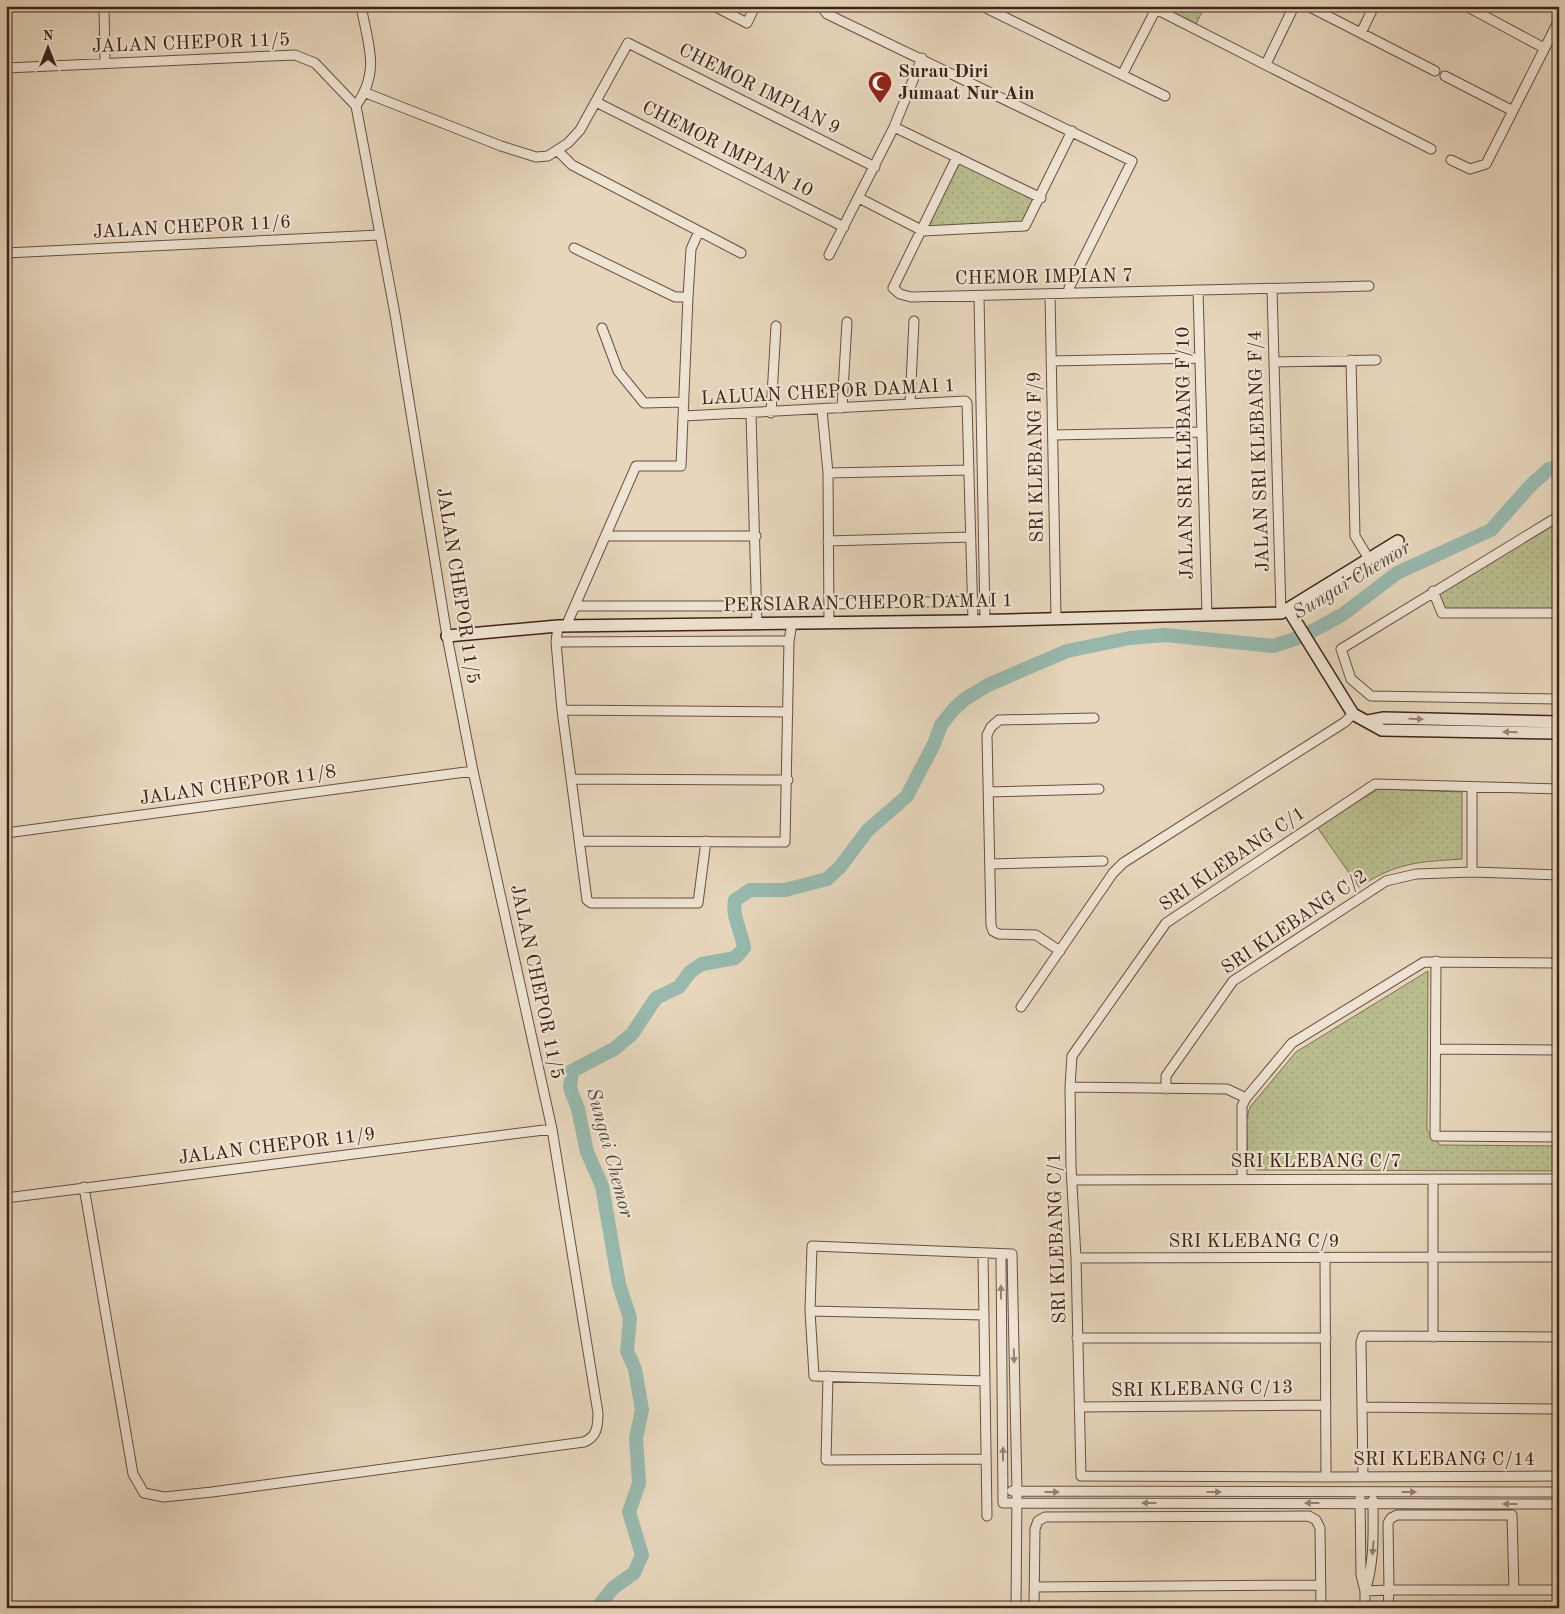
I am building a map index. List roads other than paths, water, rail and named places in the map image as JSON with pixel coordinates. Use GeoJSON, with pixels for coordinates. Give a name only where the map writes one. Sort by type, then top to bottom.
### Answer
{"type":"FeatureCollection","features":[{"type":"Feature","properties":{"kind":"street"},"geometry":{"type":"LineString","coordinates":[[104,6],[106,63]]}},
{"type":"Feature","properties":{"kind":"street"},"geometry":{"type":"LineString","coordinates":[[356,106],[366,93],[372,64],[361,6]]}},
{"type":"Feature","properties":{"kind":"street"},"geometry":{"type":"LineString","coordinates":[[714,6],[747,23],[755,6]]}},
{"type":"Feature","properties":{"kind":"street"},"geometry":{"type":"LineString","coordinates":[[982,6],[1165,96]]}},
{"type":"Feature","properties":{"kind":"street"},"geometry":{"type":"LineString","coordinates":[[1266,64],[1294,6]]}},
{"type":"Feature","properties":{"kind":"street"},"geometry":{"type":"LineString","coordinates":[[1308,6],[1435,71]]}},
{"type":"Feature","properties":{"kind":"street"},"geometry":{"type":"LineString","coordinates":[[1361,33],[1374,6]]}},
{"type":"Feature","properties":{"kind":"street"},"geometry":{"type":"LineString","coordinates":[[1466,6],[1544,48]]}},
{"type":"Feature","properties":{"kind":"street"},"geometry":{"type":"LineString","coordinates":[[1122,76],[1153,8],[1430,149]]}},
{"type":"Feature","properties":{"kind":"street"},"geometry":{"type":"LineString","coordinates":[[826,9],[1132,161],[1069,288]]}},
{"type":"Feature","properties":{"kind":"street"},"geometry":{"type":"LineString","coordinates":[[1451,160],[1470,169],[1484,166],[1559,20]]}},
{"type":"Feature","properties":{"kind":"street","name":"CHEMOR IMPIAN 9"},"geometry":{"type":"LineString","coordinates":[[596,102],[628,43],[874,166]]}},
{"type":"Feature","properties":{"kind":"street","name":"JALAN CHEPOR 11/5"},"geometry":{"type":"LineString","coordinates":[[6,68],[295,55],[315,63],[356,106],[398,333],[447,636],[473,772],[552,1129],[598,1413],[598,1426],[595,1433],[591,1440],[584,1442],[212,1492],[164,1497],[144,1493],[133,1474],[84,1188]]}},
{"type":"Feature","properties":{"kind":"street"},"geometry":{"type":"LineString","coordinates":[[829,255],[894,127],[922,58]]}},
{"type":"Feature","properties":{"kind":"street"},"geometry":{"type":"LineString","coordinates":[[1446,76],[1513,111]]}},
{"type":"Feature","properties":{"kind":"street"},"geometry":{"type":"LineString","coordinates":[[366,93],[501,146],[536,157],[548,156],[558,151],[580,130],[596,102]]}},
{"type":"Feature","properties":{"kind":"street","name":"CHEMOR IMPIAN 10"},"geometry":{"type":"LineString","coordinates":[[596,102],[844,227]]}},
{"type":"Feature","properties":{"kind":"street"},"geometry":{"type":"LineString","coordinates":[[894,127],[1041,198]]}},
{"type":"Feature","properties":{"kind":"street"},"geometry":{"type":"LineString","coordinates":[[859,198],[923,231],[1026,226],[1072,131]]}},
{"type":"Feature","properties":{"kind":"street"},"geometry":{"type":"LineString","coordinates":[[558,151],[572,165],[741,253]]}},
{"type":"Feature","properties":{"kind":"street"},"geometry":{"type":"LineString","coordinates":[[923,231],[957,157]]}},
{"type":"Feature","properties":{"kind":"street","name":"LALUAN CHEPOR DAMAI 1"},"geometry":{"type":"LineString","coordinates":[[699,231],[691,249],[681,466],[636,466],[575,606],[562,626],[556,642],[562,710],[588,900],[591,903],[695,904],[700,900],[706,841]]}},
{"type":"Feature","properties":{"kind":"street","name":"CHEMOR IMPIAN 7"},"geometry":{"type":"LineString","coordinates":[[923,231],[893,288],[900,294],[912,297],[979,296],[1370,286]]}},
{"type":"Feature","properties":{"kind":"street","name":"JALAN CHEPOR 11/6"},"geometry":{"type":"LineString","coordinates":[[6,252],[379,235]]}},
{"type":"Feature","properties":{"kind":"street"},"geometry":{"type":"LineString","coordinates":[[574,248],[675,297],[688,297]]}},
{"type":"Feature","properties":{"kind":"street","name":"JALAN SRI KLEBANG F/4"},"geometry":{"type":"LineString","coordinates":[[1272,289],[1285,611]]}},
{"type":"Feature","properties":{"kind":"street","name":"JALAN SRI KLEBANG F/10"},"geometry":{"type":"LineString","coordinates":[[1198,290],[1207,615]]}},
{"type":"Feature","properties":{"kind":"street","name":"SRI KLEBANG F/9"},"geometry":{"type":"LineString","coordinates":[[1050,294],[1056,618]]}},
{"type":"Feature","properties":{"kind":"street"},"geometry":{"type":"LineString","coordinates":[[979,296],[985,620]]}},
{"type":"Feature","properties":{"kind":"street"},"geometry":{"type":"LineString","coordinates":[[910,404],[914,321]]}},
{"type":"Feature","properties":{"kind":"street"},"geometry":{"type":"LineString","coordinates":[[842,408],[847,322]]}},
{"type":"Feature","properties":{"kind":"street"},"geometry":{"type":"LineString","coordinates":[[771,412],[776,326]]}},
{"type":"Feature","properties":{"kind":"street"},"geometry":{"type":"LineString","coordinates":[[602,328],[618,371],[644,403],[684,402]]}},
{"type":"Feature","properties":{"kind":"street"},"geometry":{"type":"LineString","coordinates":[[1051,362],[1200,358]]}},
{"type":"Feature","properties":{"kind":"street"},"geometry":{"type":"LineString","coordinates":[[1351,360],[1355,536],[1368,559]]}},
{"type":"Feature","properties":{"kind":"street"},"geometry":{"type":"LineString","coordinates":[[1274,362],[1376,360]]}},
{"type":"Feature","properties":{"kind":"street","name":"LALUAN CHEPOR DAMAI 1"},"geometry":{"type":"LineString","coordinates":[[684,416],[822,410],[962,400],[967,403],[972,620]]}},
{"type":"Feature","properties":{"kind":"street"},"geometry":{"type":"LineString","coordinates":[[822,410],[828,473],[829,623]]}},
{"type":"Feature","properties":{"kind":"street"},"geometry":{"type":"LineString","coordinates":[[751,414],[756,536],[757,624]]}},
{"type":"Feature","properties":{"kind":"street"},"geometry":{"type":"LineString","coordinates":[[1054,435],[1202,432]]}},
{"type":"Feature","properties":{"kind":"street"},"geometry":{"type":"LineString","coordinates":[[828,473],[968,470]]}},
{"type":"Feature","properties":{"kind":"street"},"geometry":{"type":"LineString","coordinates":[[1559,516],[1340,649],[1351,679],[1371,696],[1559,698]]}},
{"type":"Feature","properties":{"kind":"street"},"geometry":{"type":"LineString","coordinates":[[606,536],[756,536]]}},
{"type":"Feature","properties":{"kind":"street"},"geometry":{"type":"LineString","coordinates":[[828,541],[970,537]]}},
{"type":"Feature","properties":{"kind":"street"},"geometry":{"type":"LineString","coordinates":[[1398,541],[1285,611],[1296,623],[1353,714],[1382,730],[1559,733]]}},
{"type":"Feature","properties":{"kind":"street"},"geometry":{"type":"LineString","coordinates":[[1433,591],[1442,613],[1559,613]]}},
{"type":"Feature","properties":{"kind":"street"},"geometry":{"type":"LineString","coordinates":[[829,604],[972,601]]}},
{"type":"Feature","properties":{"kind":"street"},"geometry":{"type":"LineString","coordinates":[[575,606],[757,606]]}},
{"type":"Feature","properties":{"kind":"street","name":"PERSIARAN CHEPOR DAMAI 1"},"geometry":{"type":"LineString","coordinates":[[447,636],[562,626],[985,620],[1207,615],[1285,611]]}},
{"type":"Feature","properties":{"kind":"street"},"geometry":{"type":"LineString","coordinates":[[580,841],[786,842],[789,641],[792,623]]}},
{"type":"Feature","properties":{"kind":"street"},"geometry":{"type":"LineString","coordinates":[[556,642],[789,641]]}},
{"type":"Feature","properties":{"kind":"street"},"geometry":{"type":"LineString","coordinates":[[562,710],[788,712]]}},
{"type":"Feature","properties":{"kind":"street"},"geometry":{"type":"LineString","coordinates":[[1021,1008],[1114,873],[1123,863],[1345,722],[1353,714]]}},
{"type":"Feature","properties":{"kind":"street"},"geometry":{"type":"LineString","coordinates":[[1060,951],[1036,935],[999,934],[993,931],[987,735],[991,727],[999,720],[1094,718]]}},
{"type":"Feature","properties":{"kind":"street"},"geometry":{"type":"LineString","coordinates":[[1368,721],[1384,718],[1559,722]]}},
{"type":"Feature","properties":{"kind":"street","name":"JALAN CHEPOR 11/8"},"geometry":{"type":"LineString","coordinates":[[6,832],[473,772]]}},
{"type":"Feature","properties":{"kind":"street"},"geometry":{"type":"LineString","coordinates":[[571,779],[788,780]]}},
{"type":"Feature","properties":{"kind":"street","name":"SRI KLEBANG C/1"},"geometry":{"type":"LineString","coordinates":[[1326,1405],[1326,1476],[1080,1476],[1076,1258],[1070,1087],[1072,1056],[1166,923],[1375,784],[1559,789]]}},
{"type":"Feature","properties":{"kind":"street"},"geometry":{"type":"LineString","coordinates":[[1472,787],[1472,872]]}},
{"type":"Feature","properties":{"kind":"street"},"geometry":{"type":"LineString","coordinates":[[988,792],[1099,789]]}},
{"type":"Feature","properties":{"kind":"street"},"geometry":{"type":"LineString","coordinates":[[990,864],[1103,861]]}},
{"type":"Feature","properties":{"kind":"street","name":"SRI KLEBANG C/2"},"geometry":{"type":"LineString","coordinates":[[1166,1088],[1166,1076],[1233,981],[1386,881],[1416,874],[1472,872],[1559,875]]}},
{"type":"Feature","properties":{"kind":"street"},"geometry":{"type":"LineString","coordinates":[[1436,961],[1435,1136],[1559,1137]]}},
{"type":"Feature","properties":{"kind":"street"},"geometry":{"type":"LineString","coordinates":[[1242,1178],[1242,1112],[1246,1098],[1292,1043],[1424,962],[1559,963]]}},
{"type":"Feature","properties":{"kind":"street"},"geometry":{"type":"LineString","coordinates":[[1436,1049],[1559,1050]]}},
{"type":"Feature","properties":{"kind":"street"},"geometry":{"type":"LineString","coordinates":[[1070,1087],[1227,1089],[1246,1098]]}},
{"type":"Feature","properties":{"kind":"street","name":"JALAN CHEPOR 11/9"},"geometry":{"type":"LineString","coordinates":[[6,1198],[552,1129]]}},
{"type":"Feature","properties":{"kind":"street","name":"SRI KLEBANG C/7"},"geometry":{"type":"LineString","coordinates":[[1073,1180],[1242,1178],[1559,1179]]}},
{"type":"Feature","properties":{"kind":"street"},"geometry":{"type":"LineString","coordinates":[[1433,1178],[1433,1337]]}},
{"type":"Feature","properties":{"kind":"street"},"geometry":{"type":"LineString","coordinates":[[985,1381],[814,1376],[810,1312],[812,1246],[1012,1254],[1016,1608]]}},
{"type":"Feature","properties":{"kind":"street"},"geometry":{"type":"LineString","coordinates":[[983,1253],[987,1516]]}},
{"type":"Feature","properties":{"kind":"street"},"geometry":{"type":"LineString","coordinates":[[1001,1254],[1003,1503],[1559,1504]]}},
{"type":"Feature","properties":{"kind":"street","name":"SRI KLEBANG C/9"},"geometry":{"type":"LineString","coordinates":[[1076,1258],[1559,1257]]}},
{"type":"Feature","properties":{"kind":"street"},"geometry":{"type":"LineString","coordinates":[[1325,1258],[1326,1405]]}},
{"type":"Feature","properties":{"kind":"street"},"geometry":{"type":"LineString","coordinates":[[810,1312],[984,1315]]}},
{"type":"Feature","properties":{"kind":"street"},"geometry":{"type":"LineString","coordinates":[[1363,1477],[1361,1342],[1363,1336],[1559,1337]]}},
{"type":"Feature","properties":{"kind":"street"},"geometry":{"type":"LineString","coordinates":[[1077,1338],[1326,1338]]}},
{"type":"Feature","properties":{"kind":"street"},"geometry":{"type":"LineString","coordinates":[[828,1376],[826,1460],[986,1459]]}},
{"type":"Feature","properties":{"kind":"street","name":"SRI KLEBANG C/13"},"geometry":{"type":"LineString","coordinates":[[1079,1407],[1326,1405]]}},
{"type":"Feature","properties":{"kind":"street"},"geometry":{"type":"LineString","coordinates":[[1362,1407],[1559,1408]]}},
{"type":"Feature","properties":{"kind":"street","name":"SRI KLEBANG C/14"},"geometry":{"type":"LineString","coordinates":[[1329,1476],[1559,1476]]}},
{"type":"Feature","properties":{"kind":"street"},"geometry":{"type":"LineString","coordinates":[[1003,1491],[1559,1492]]}},
{"type":"Feature","properties":{"kind":"street"},"geometry":{"type":"LineString","coordinates":[[1360,1492],[1361,1575],[1365,1591],[1365,1608]]}},
{"type":"Feature","properties":{"kind":"street"},"geometry":{"type":"LineString","coordinates":[[1365,1591],[1370,1576],[1373,1542],[1373,1492]]}},
{"type":"Feature","properties":{"kind":"street"},"geometry":{"type":"LineString","coordinates":[[1388,1608],[1388,1523],[1391,1518],[1398,1515],[1512,1515],[1514,1590]]}},
{"type":"Feature","properties":{"kind":"street"},"geometry":{"type":"LineString","coordinates":[[1034,1608],[1035,1528],[1038,1521],[1046,1517],[1309,1516],[1316,1520],[1320,1528],[1321,1608]]}},
{"type":"Feature","properties":{"kind":"street"},"geometry":{"type":"LineString","coordinates":[[1034,1587],[1321,1585]]}},
{"type":"Feature","properties":{"kind":"street"},"geometry":{"type":"LineString","coordinates":[[1365,1591],[1559,1590]]}},
{"type":"Feature","properties":{"kind":"waterway","name":"Sungai Chemor"},"geometry":{"type":"LineString","coordinates":[[597,1608],[613,1588],[634,1573],[642,1555],[629,1512],[639,1483],[636,1438],[642,1410],[635,1369],[627,1351],[630,1318],[619,1284],[602,1186],[587,1152],[578,1109],[570,1088],[572,1071],[614,1049],[632,1034],[656,998],[679,987],[690,972],[702,964],[735,958],[744,948],[736,918],[735,900],[750,890],[785,890],[827,879],[840,867],[868,830],[907,796],[934,744],[941,725],[965,699],[988,685],[1067,651],[1130,638],[1165,635],[1273,646],[1301,637],[1342,615],[1397,573],[1491,530],[1531,485],[1549,469],[1559,466]]}},
{"type":"Feature","properties":{"kind":"place","name":"Surau Diri Jumaat Nur Ain"},"geometry":{"type":"Point","coordinates":[880,104]}}]}
